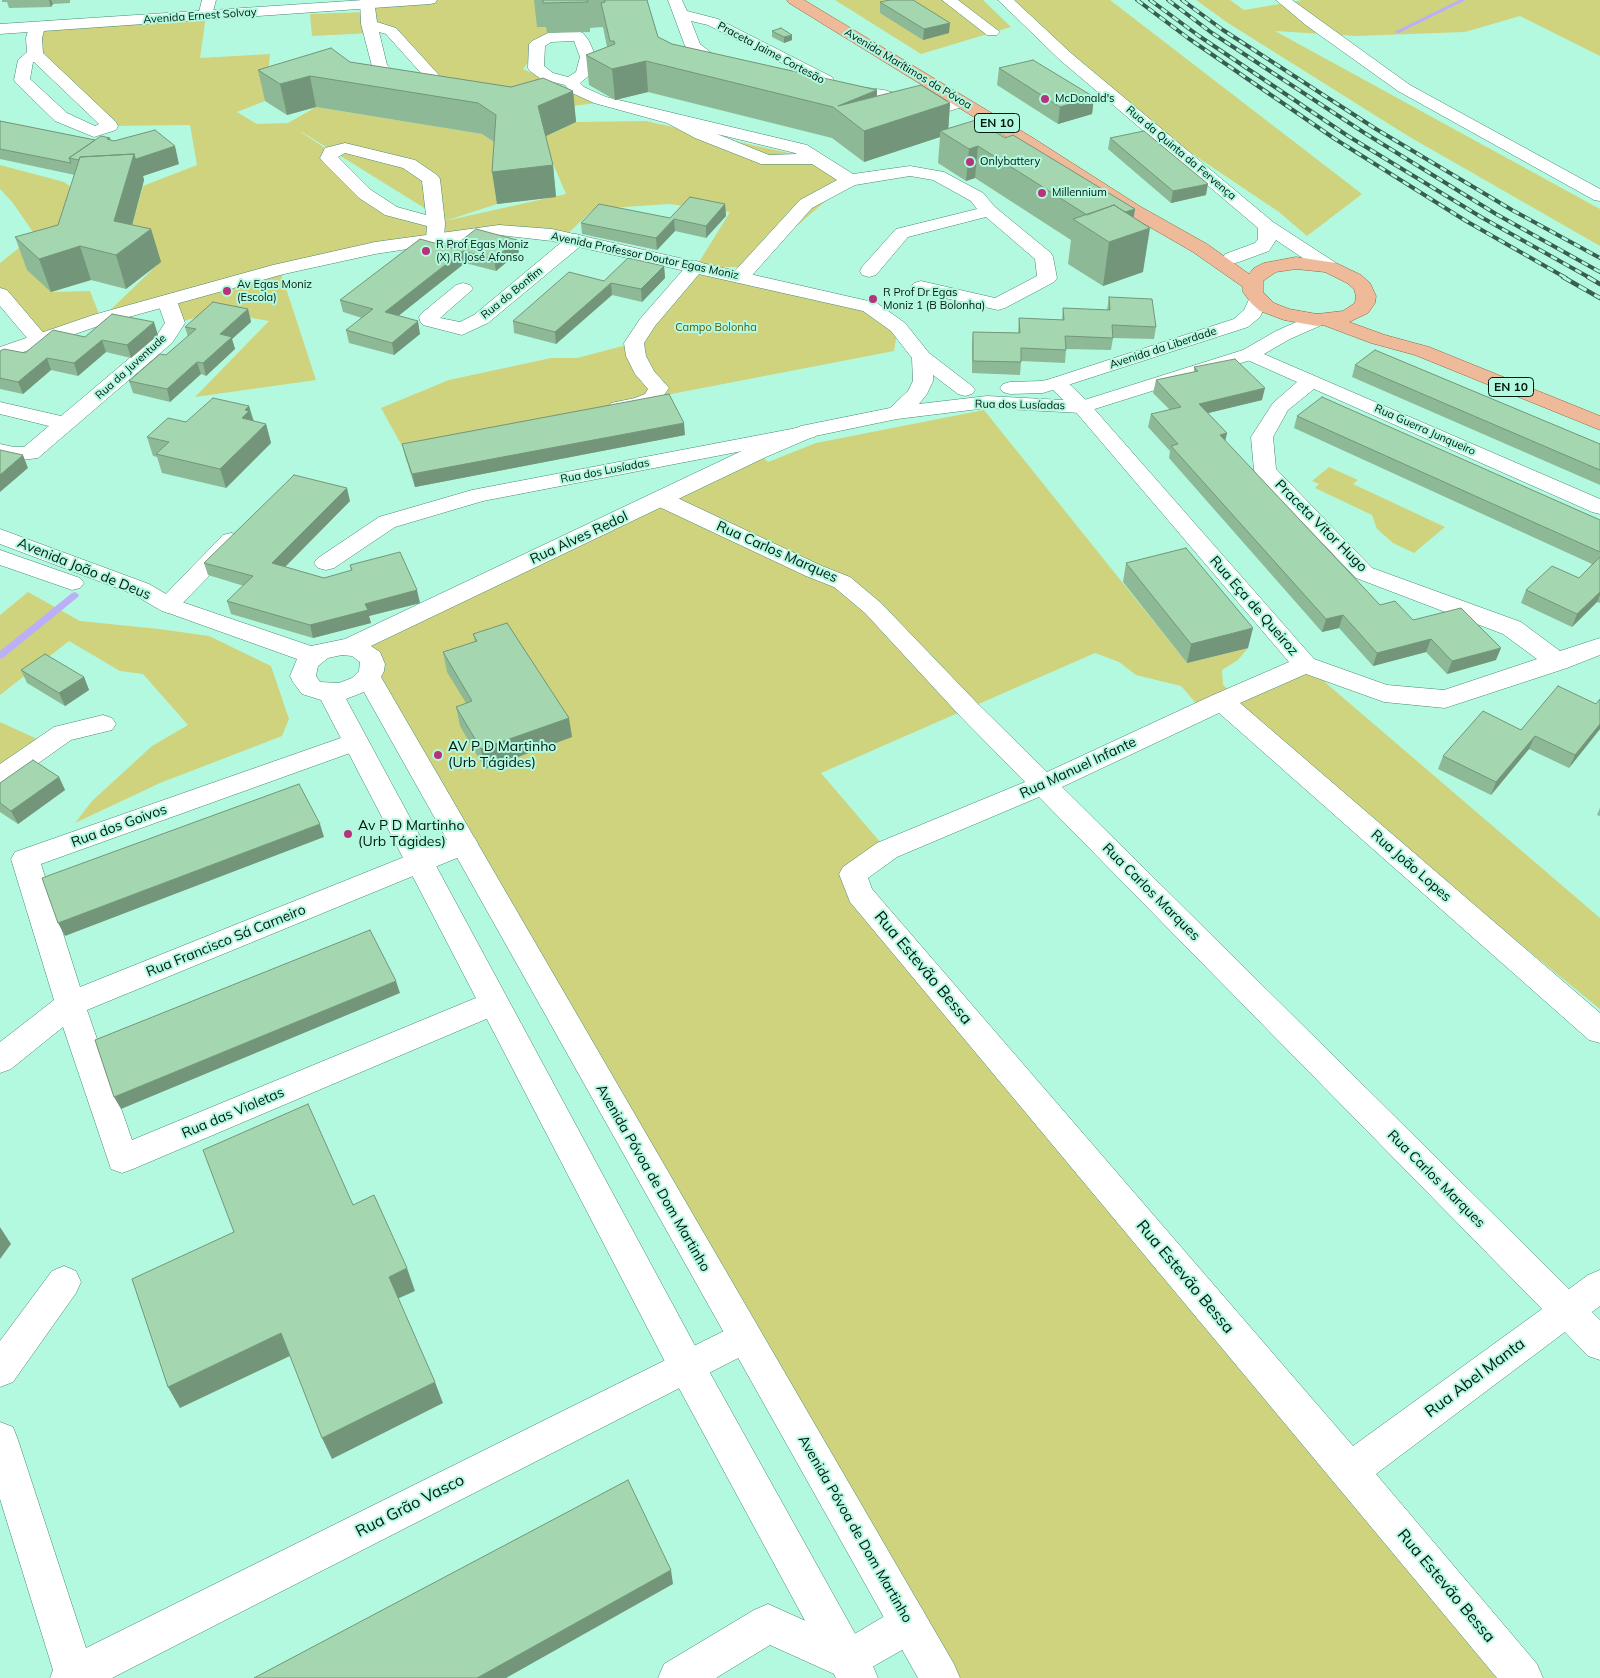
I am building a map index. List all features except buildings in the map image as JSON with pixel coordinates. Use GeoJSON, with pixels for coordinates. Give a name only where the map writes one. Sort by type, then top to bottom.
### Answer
{"type":"FeatureCollection","features":[{"type":"Feature","properties":{"kind":"main road","name":"Avenida Marítimos da Póvoa"},"geometry":{"type":"LineString","coordinates":[[794,0],[962,102],[1135,211],[1200,248],[1255,292]]}},
{"type":"Feature","properties":{"kind":"main road","name":"Avenida Marítimos da Póvoa"},"geometry":{"type":"LineString","coordinates":[[1200,248],[1232,258],[1277,266]]}},
{"type":"Feature","properties":{"kind":"main road","name":"EN 10"},"geometry":{"type":"LineString","coordinates":[[1277,266],[1309,264],[1329,267],[1354,279],[1363,287],[1366,296],[1365,303],[1361,309],[1348,316],[1322,320]]}},
{"type":"Feature","properties":{"kind":"main road"},"geometry":{"type":"LineString","coordinates":[[1255,292],[1254,279],[1260,272],[1277,266]]}},
{"type":"Feature","properties":{"kind":"main road","name":"EN 10"},"geometry":{"type":"LineString","coordinates":[[1255,292],[1267,307],[1284,314],[1322,320],[1378,339],[1422,351],[1600,424]]}},
{"type":"Feature","properties":{"kind":"main road","name":"EN 10"},"geometry":{"type":"LineString","coordinates":[[1361,309],[1379,324],[1422,351]]}},
{"type":"Feature","properties":{"kind":"street","name":"Avenida Ernest Solvay"},"geometry":{"type":"LineString","coordinates":[[0,20],[301,0]]}},
{"type":"Feature","properties":{"kind":"street","name":"Avenida Ernest Solvay"},"geometry":{"type":"LineString","coordinates":[[0,29],[36,27],[208,7],[430,0]]}},
{"type":"Feature","properties":{"kind":"street"},"geometry":{"type":"LineString","coordinates":[[950,0],[992,32]]}},
{"type":"Feature","properties":{"kind":"street","name":"Rua da Quinta da Fervença"},"geometry":{"type":"LineString","coordinates":[[1005,0],[1066,57],[1267,226],[1329,267]]}},
{"type":"Feature","properties":{"kind":"street"},"geometry":{"type":"LineString","coordinates":[[1283,0],[1320,29],[1404,88],[1600,196]]}},
{"type":"Feature","properties":{"kind":"street"},"geometry":{"type":"LineString","coordinates":[[367,2],[369,24],[379,68],[415,98]]}},
{"type":"Feature","properties":{"kind":"street","name":"Praceta Jaime Cortesão"},"geometry":{"type":"LineString","coordinates":[[678,7],[713,22],[826,80],[830,87]]}},
{"type":"Feature","properties":{"kind":"street","name":"Praceta Jaime Cortesão"},"geometry":{"type":"LineString","coordinates":[[678,7],[693,46],[709,59],[751,69]]}},
{"type":"Feature","properties":{"kind":"street"},"geometry":{"type":"LineString","coordinates":[[369,24],[392,31],[453,100],[446,105],[432,104]]}},
{"type":"Feature","properties":{"kind":"street"},"geometry":{"type":"LineString","coordinates":[[35,54],[26,60],[22,80],[62,117],[94,132],[110,126],[35,54],[34,38],[36,27]]}},
{"type":"Feature","properties":{"kind":"street","name":"Praceta Jaime Cortesão"},"geometry":{"type":"LineString","coordinates":[[786,77],[830,87],[884,94],[937,110],[962,102]]}},
{"type":"Feature","properties":{"kind":"street"},"geometry":{"type":"LineString","coordinates":[[571,82],[578,90],[600,100],[801,149],[815,160],[850,180]]}},
{"type":"Feature","properties":{"kind":"street"},"geometry":{"type":"LineString","coordinates":[[345,148],[409,164],[431,179],[435,231],[391,211],[365,194],[329,158],[331,152],[345,148]]}},
{"type":"Feature","properties":{"kind":"street"},"geometry":{"type":"LineString","coordinates":[[740,276],[806,204],[850,180],[910,171],[938,176],[977,197],[989,211],[1044,256],[1048,278],[998,304],[921,287]]}},
{"type":"Feature","properties":{"kind":"street"},"geometry":{"type":"LineString","coordinates":[[869,271],[902,233],[989,211]]}},
{"type":"Feature","properties":{"kind":"street"},"geometry":{"type":"LineString","coordinates":[[1232,258],[1250,253],[1262,247],[1268,239],[1267,226]]}},
{"type":"Feature","properties":{"kind":"street","name":"Rua da Quinta da Fervença"},"geometry":{"type":"LineString","coordinates":[[1267,226],[1283,253],[1277,266]]}},
{"type":"Feature","properties":{"kind":"street","name":"Avenida Professor Doutor Egas Moniz"},"geometry":{"type":"LineString","coordinates":[[0,354],[100,320],[280,269],[375,248],[435,231],[499,230],[552,235],[740,276],[870,307],[898,328],[956,397]]}},
{"type":"Feature","properties":{"kind":"street","name":"Rua do Bonfim"},"geometry":{"type":"LineString","coordinates":[[463,289],[429,317],[430,321],[462,329],[481,319],[576,240]]}},
{"type":"Feature","properties":{"kind":"street"},"geometry":{"type":"LineString","coordinates":[[602,410],[640,403],[652,398],[659,388],[645,374],[636,356],[634,343],[647,323],[696,267]]}},
{"type":"Feature","properties":{"kind":"street","name":"Avenida da Liberdade"},"geometry":{"type":"LineString","coordinates":[[988,386],[1013,388],[1043,387],[1241,323],[1253,313],[1255,292]]}},
{"type":"Feature","properties":{"kind":"street"},"geometry":{"type":"LineString","coordinates":[[0,294],[39,340]]}},
{"type":"Feature","properties":{"kind":"street","name":"Rua da Juventude"},"geometry":{"type":"LineString","coordinates":[[0,450],[13,454],[30,453],[165,339],[175,323],[166,301]]}},
{"type":"Feature","properties":{"kind":"street"},"geometry":{"type":"LineString","coordinates":[[1082,407],[1250,354],[1283,335],[1322,320]]}},
{"type":"Feature","properties":{"kind":"street","name":"Rua Guerra Junqueiro"},"geometry":{"type":"LineString","coordinates":[[1250,354],[1600,507]]}},
{"type":"Feature","properties":{"kind":"street"},"geometry":{"type":"LineString","coordinates":[[897,413],[917,394],[923,381],[922,357]]}},
{"type":"Feature","properties":{"kind":"street"},"geometry":{"type":"LineString","coordinates":[[923,381],[956,397]]}},
{"type":"Feature","properties":{"kind":"street","name":"Praceta Vitor Hugo"},"geometry":{"type":"LineString","coordinates":[[1312,381],[1290,397],[1280,408],[1262,437],[1265,470],[1364,573],[1512,628],[1558,662]]}},
{"type":"Feature","properties":{"kind":"street","name":"Rua Eça de Queiroz"},"geometry":{"type":"LineString","coordinates":[[1057,383],[1082,407],[1304,665],[1384,693],[1445,699],[1558,662],[1600,646]]}},
{"type":"Feature","properties":{"kind":"street","name":"Rua dos Lusíadas"},"geometry":{"type":"LineString","coordinates":[[326,563],[387,522],[480,495],[897,413],[988,386]]}},
{"type":"Feature","properties":{"kind":"street","name":"Rua dos Lusíadas"},"geometry":{"type":"LineString","coordinates":[[956,397],[987,402],[1082,407]]}},
{"type":"Feature","properties":{"kind":"street"},"geometry":{"type":"LineString","coordinates":[[0,408],[66,424]]}},
{"type":"Feature","properties":{"kind":"street","name":"Rua Alves Redol"},"geometry":{"type":"LineString","coordinates":[[349,647],[758,452],[809,431]]}},
{"type":"Feature","properties":{"kind":"street","name":"Rua Carlos Marques"},"geometry":{"type":"LineString","coordinates":[[661,499],[814,571],[842,582],[873,608],[969,710],[1600,1344]]}},
{"type":"Feature","properties":{"kind":"street"},"geometry":{"type":"LineString","coordinates":[[168,605],[245,527]]}},
{"type":"Feature","properties":{"kind":"street","name":"Avenida João de Deus"},"geometry":{"type":"LineString","coordinates":[[0,536],[141,589],[168,605],[314,656]]}},
{"type":"Feature","properties":{"kind":"street","name":"Avenida João de Deus"},"geometry":{"type":"LineString","coordinates":[[0,557],[126,602],[168,605]]}},
{"type":"Feature","properties":{"kind":"street"},"geometry":{"type":"LineString","coordinates":[[349,647],[366,653],[371,658],[373,664],[372,671],[368,677],[352,689],[330,692],[311,688],[303,676],[304,669],[314,656],[327,650],[349,647]]}},
{"type":"Feature","properties":{"kind":"street","name":"Rua Manuel Infante"},"geometry":{"type":"LineString","coordinates":[[853,874],[887,850],[1044,784],[1304,665]]}},
{"type":"Feature","properties":{"kind":"street","name":"Avenida Póvoa de Dom Martinho"},"geometry":{"type":"LineString","coordinates":[[368,677],[555,1008],[940,1678]]}},
{"type":"Feature","properties":{"kind":"street"},"geometry":{"type":"LineString","coordinates":[[330,692],[849,1672]]}},
{"type":"Feature","properties":{"kind":"street","name":"Rua João Lopes"},"geometry":{"type":"LineString","coordinates":[[1222,701],[1600,1032]]}},
{"type":"Feature","properties":{"kind":"street"},"geometry":{"type":"LineString","coordinates":[[0,777],[63,733],[103,724]]}},
{"type":"Feature","properties":{"kind":"street","name":"Rua dos Goivos"},"geometry":{"type":"LineString","coordinates":[[70,1004],[25,859],[355,742]]}},
{"type":"Feature","properties":{"kind":"street","name":"Rua Francisco Sá Carneiro"},"geometry":{"type":"LineString","coordinates":[[0,1060],[70,1004],[464,844]]}},
{"type":"Feature","properties":{"kind":"street","name":"Rua Estevão Bessa"},"geometry":{"type":"LineString","coordinates":[[853,874],[860,894],[1350,1471],[1523,1678]]}},
{"type":"Feature","properties":{"kind":"street","name":"Rua das Violetas"},"geometry":{"type":"LineString","coordinates":[[70,1004],[122,1159],[494,1003]]}},
{"type":"Feature","properties":{"kind":"street"},"geometry":{"type":"LineString","coordinates":[[0,1370],[64,1282]]}},
{"type":"Feature","properties":{"kind":"street","name":"Rua Abel Manta"},"geometry":{"type":"LineString","coordinates":[[1350,1471],[1566,1309],[1600,1286]]}},
{"type":"Feature","properties":{"kind":"street","name":"Rua Grão Vasco"},"geometry":{"type":"LineString","coordinates":[[0,1440],[73,1676],[744,1337]]}},
{"type":"Feature","properties":{"kind":"street"},"geometry":{"type":"LineString","coordinates":[[678,1678],[768,1624],[849,1672]]}},
{"type":"Feature","properties":{"kind":"street"},"geometry":{"type":"LineString","coordinates":[[849,1672],[909,1624]]}},
{"type":"Feature","properties":{"kind":"green space"},"geometry":{"type":"Polygon","coordinates":[[[430,0],[544,0],[548,38],[523,69],[597,103],[547,109],[458,109],[391,31],[370,24],[371,33],[312,36],[310,14],[367,12],[367,4],[430,0]]]}},
{"type":"Feature","properties":{"kind":"green space"},"geometry":{"type":"Polygon","coordinates":[[[835,0],[983,0],[1011,27],[921,54],[835,0]]]}},
{"type":"Feature","properties":{"kind":"green space"},"geometry":{"type":"Polygon","coordinates":[[[1005,0],[1110,0],[1362,194],[1307,236],[1279,212],[1142,120],[1005,0]]]}},
{"type":"Feature","properties":{"kind":"green space"},"geometry":{"type":"Polygon","coordinates":[[[1196,0],[1230,0],[1244,10],[1303,0],[1600,0],[1600,56],[1520,16],[1465,32],[1356,36],[1275,31],[1600,209],[1600,246],[1408,136],[1228,23],[1196,0]]]}},
{"type":"Feature","properties":{"kind":"green space","name":"Campo Bolonha"},"geometry":{"type":"Polygon","coordinates":[[[206,16],[200,58],[270,54],[265,101],[237,112],[257,124],[288,123],[316,107],[482,134],[500,146],[497,204],[445,221],[566,194],[542,138],[576,122],[646,121],[815,159],[850,180],[749,267],[700,267],[870,307],[898,327],[894,351],[402,446],[381,408],[449,380],[551,358],[577,358],[634,343],[696,267],[730,212],[669,204],[594,209],[563,238],[499,230],[280,270],[316,380],[195,397],[269,321],[218,312],[175,323],[167,301],[39,340],[0,295],[0,263],[35,235],[13,203],[0,189],[0,165],[64,182],[75,190],[51,292],[90,291],[101,319],[160,262],[124,254],[143,186],[197,165],[190,125],[110,126],[35,54],[37,27],[206,16]],[[302,132],[331,152],[391,211],[442,219],[302,132]]]}},
{"type":"Feature","properties":{"kind":"green space"},"geometry":{"type":"Polygon","coordinates":[[[984,410],[1187,663],[1248,648],[1238,660],[1222,670],[1223,685],[1234,695],[1202,710],[1181,686],[1136,675],[1119,662],[1095,653],[821,773],[887,850],[853,873],[1523,1678],[940,1678],[356,645],[758,452],[768,462],[816,443],[984,410]]]}},
{"type":"Feature","properties":{"kind":"green space"},"geometry":{"type":"Polygon","coordinates":[[[1329,467],[1358,480],[1353,484],[1445,527],[1414,553],[1393,543],[1377,529],[1372,515],[1315,488],[1319,484],[1312,481],[1329,467]]]}},
{"type":"Feature","properties":{"kind":"green space"},"geometry":{"type":"Polygon","coordinates":[[[28,592],[80,621],[209,636],[271,666],[289,719],[282,736],[160,783],[75,823],[92,801],[152,746],[188,725],[143,674],[120,671],[69,641],[0,695],[0,615],[28,592]]]}},
{"type":"Feature","properties":{"kind":"green space"},"geometry":{"type":"Polygon","coordinates":[[[1305,665],[1600,918],[1600,1009],[1230,707],[1305,665]]]}},
{"type":"Feature","properties":{"kind":"green space"},"geometry":{"type":"Polygon","coordinates":[[[0,722],[48,744],[0,777],[0,722]]]}},
{"type":"Feature","properties":{"kind":"waterway"},"geometry":{"type":"LineString","coordinates":[[1397,32],[1463,0]]}},
{"type":"Feature","properties":{"kind":"waterway"},"geometry":{"type":"LineString","coordinates":[[0,656],[75,595]]}},
{"type":"Feature","properties":{"kind":"railway"},"geometry":{"type":"LineString","coordinates":[[1137,0],[1188,38],[1335,139],[1466,221],[1566,278]]}},
{"type":"Feature","properties":{"kind":"railway"},"geometry":{"type":"LineString","coordinates":[[1150,0],[1199,36],[1348,136],[1481,217],[1590,278]]}},
{"type":"Feature","properties":{"kind":"railway"},"geometry":{"type":"LineString","coordinates":[[1168,0],[1212,33],[1363,132],[1496,214],[1600,272]]}},
{"type":"Feature","properties":{"kind":"railway"},"geometry":{"type":"LineString","coordinates":[[1182,0],[1223,30],[1376,129],[1512,210],[1600,258]]}},
{"type":"Feature","properties":{"kind":"railway"},"geometry":{"type":"LineString","coordinates":[[1563,277],[1600,298]]}},
{"type":"Feature","properties":{"kind":"railway"},"geometry":{"type":"LineString","coordinates":[[1588,277],[1600,284]]}},
{"type":"Feature","properties":{"kind":"place","name":"McDonald's"},"geometry":{"type":"Point","coordinates":[1045,99]}},
{"type":"Feature","properties":{"kind":"place","name":"Onlybattery"},"geometry":{"type":"Point","coordinates":[970,162]}},
{"type":"Feature","properties":{"kind":"place","name":"Millennium"},"geometry":{"type":"Point","coordinates":[1042,193]}},
{"type":"Feature","properties":{"kind":"place","name":"R Prof Egas Moniz (X) R José Afonso"},"geometry":{"type":"Point","coordinates":[426,251]}},
{"type":"Feature","properties":{"kind":"place","name":"Av Egas Moniz (Escola)"},"geometry":{"type":"Point","coordinates":[227,291]}},
{"type":"Feature","properties":{"kind":"place","name":"R Prof Dr Egas Moniz 1 (B Bolonha)"},"geometry":{"type":"Point","coordinates":[873,299]}},
{"type":"Feature","properties":{"kind":"place","name":"AV P D Martinho (Urb Tágides)"},"geometry":{"type":"Point","coordinates":[438,755]}},
{"type":"Feature","properties":{"kind":"place","name":"Av P D Martinho (Urb Tágides)"},"geometry":{"type":"Point","coordinates":[348,834]}}]}
